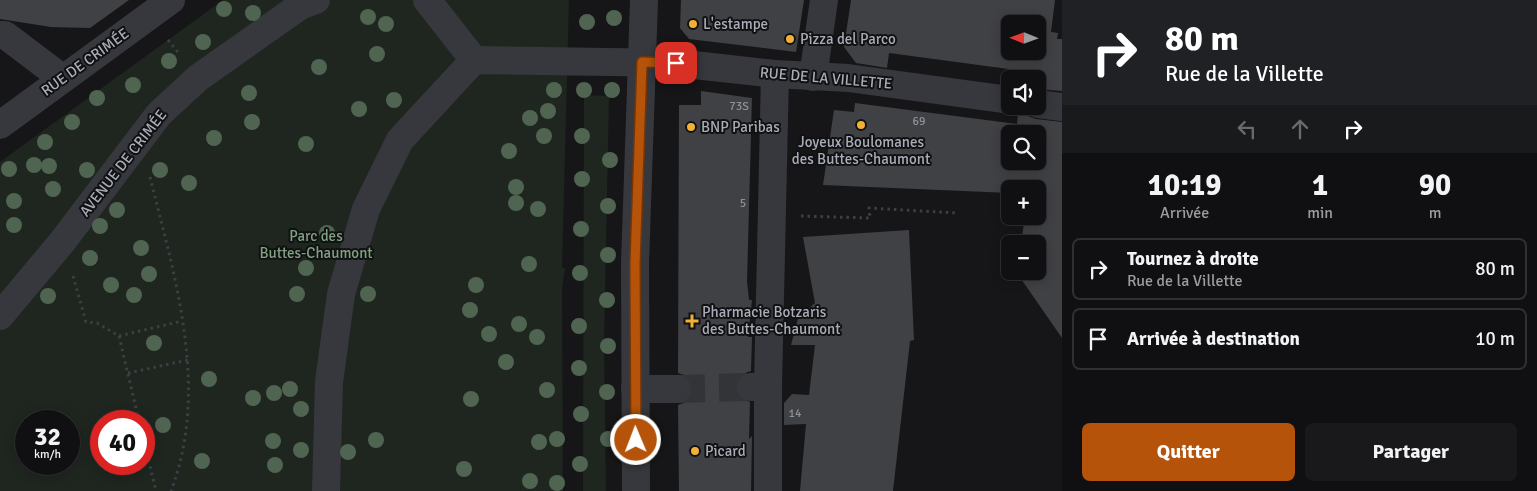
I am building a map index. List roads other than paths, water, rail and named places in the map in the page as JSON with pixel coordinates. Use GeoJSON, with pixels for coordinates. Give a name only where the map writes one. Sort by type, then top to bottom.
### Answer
{"type":"FeatureCollection","features":[{"type":"Feature","properties":{"kind":"street","name":"RUE DE CRIMÉE"},"geometry":{"type":"LineString","coordinates":[[0,125],[171,0]]}},
{"type":"Feature","properties":{"kind":"street","name":"AVENUE DE CRIMÉE"},"geometry":{"type":"LineString","coordinates":[[0,316],[62,242],[159,114],[198,78],[300,6],[316,0]]}},
{"type":"Feature","properties":{"kind":"street"},"geometry":{"type":"LineString","coordinates":[[326,491],[329,382],[341,294],[366,209],[400,140],[474,60],[449,11],[427,0]]}},
{"type":"Feature","properties":{"kind":"street"},"geometry":{"type":"LineString","coordinates":[[636,491],[635,264],[644,0]]}},
{"type":"Feature","properties":{"kind":"street"},"geometry":{"type":"LineString","coordinates":[[813,77],[824,0]]}},
{"type":"Feature","properties":{"kind":"street"},"geometry":{"type":"LineString","coordinates":[[0,35],[5,36],[62,78]]}},
{"type":"Feature","properties":{"kind":"street","name":"RUE DE LA VILLETTE"},"geometry":{"type":"LineString","coordinates":[[474,60],[642,62],[813,77],[848,78],[1001,99]]}},
{"type":"Feature","properties":{"kind":"street"},"geometry":{"type":"LineString","coordinates":[[768,491],[759,387],[775,74]]}},
{"type":"Feature","properties":{"kind":"street"},"geometry":{"type":"LineString","coordinates":[[1046,105],[1062,107]]}},
{"type":"Feature","properties":{"kind":"street"},"geometry":{"type":"LineString","coordinates":[[635,389],[677,389]]}},
{"type":"Feature","properties":{"kind":"tunnel"},"geometry":{"type":"LineString","coordinates":[[677,389],[751,387]]}},
{"type":"Feature","properties":{"kind":"place","name":"L'estampe"},"geometry":{"type":"Point","coordinates":[693,24]}},
{"type":"Feature","properties":{"kind":"place","name":"Pizza del Parco"},"geometry":{"type":"Point","coordinates":[790,39]}},
{"type":"Feature","properties":{"kind":"place","name":"Joyeux Boulomanes des Buttes-Chaumont"},"geometry":{"type":"Point","coordinates":[861,125]}},
{"type":"Feature","properties":{"kind":"place","name":"BNP Paribas"},"geometry":{"type":"Point","coordinates":[691,127]}},
{"type":"Feature","properties":{"kind":"place","name":"Pharmacie Botzaris des Buttes-Chaumont"},"geometry":{"type":"Point","coordinates":[692,321]}},
{"type":"Feature","properties":{"kind":"place","name":"Picard"},"geometry":{"type":"Point","coordinates":[695,451]}},
{"type":"Feature","properties":{"kind":"park label","name":"Parc des Buttes-Chaumont"},"geometry":{"type":"Point","coordinates":[316,244]}}]}
